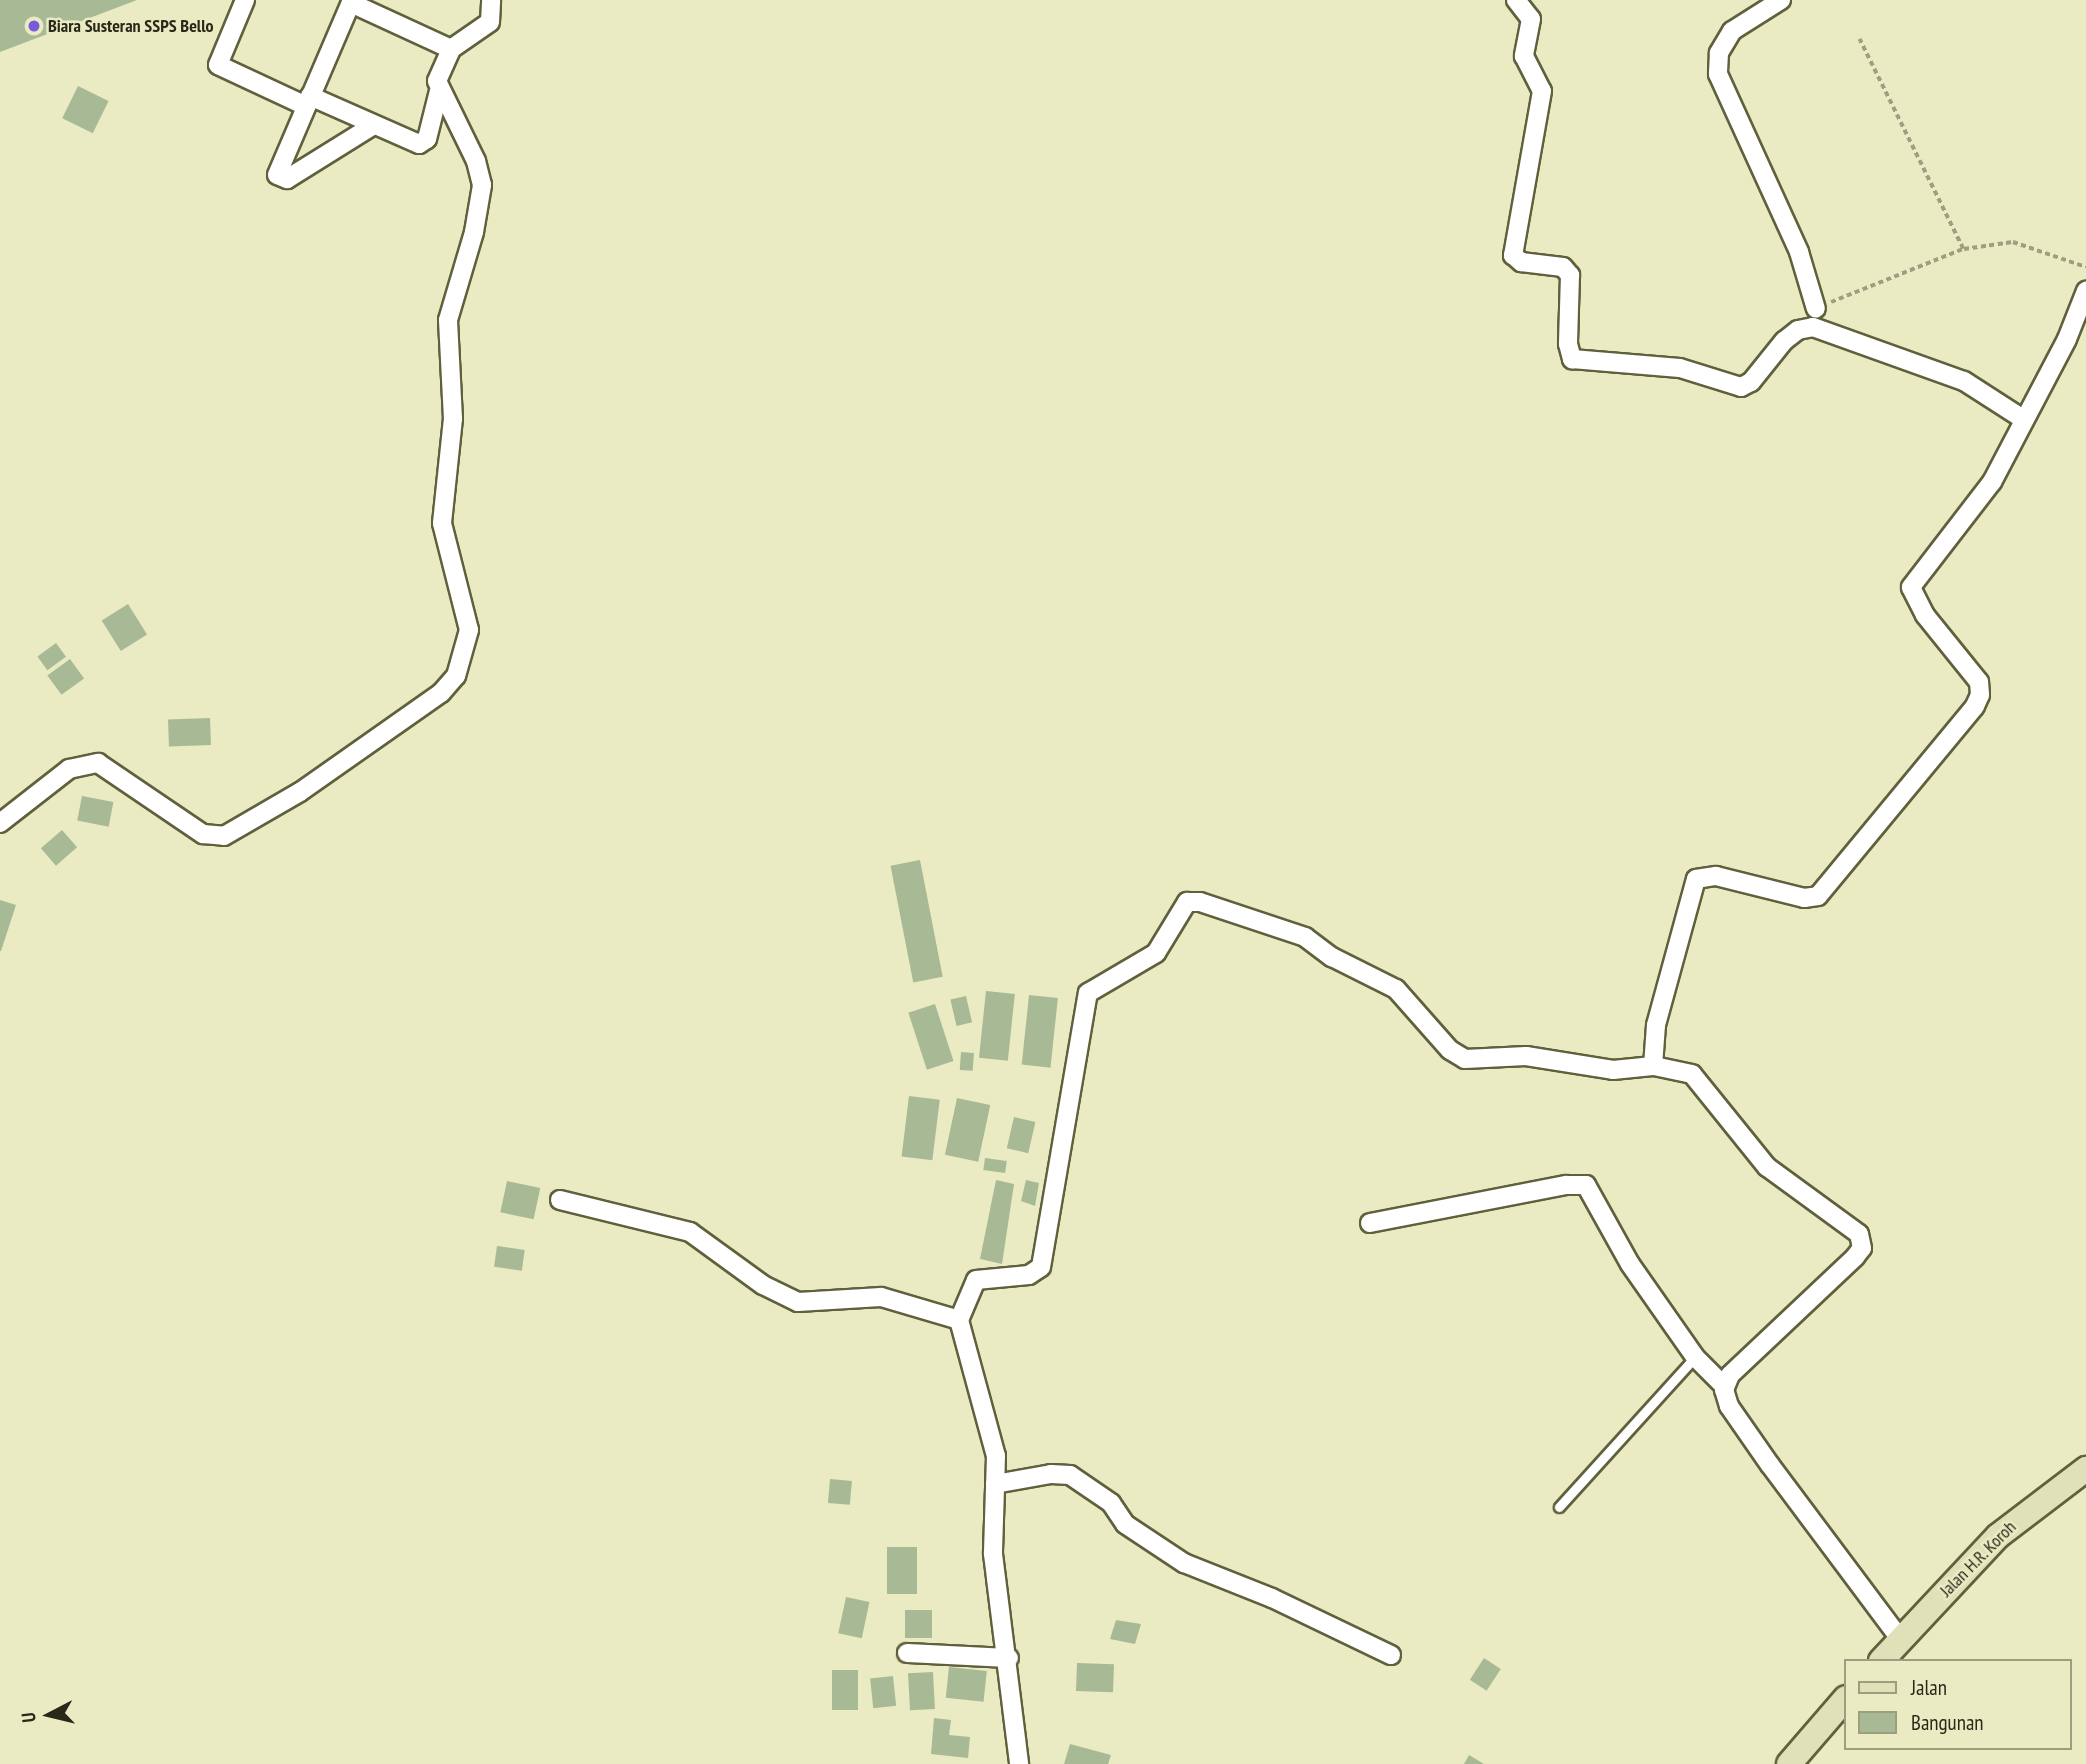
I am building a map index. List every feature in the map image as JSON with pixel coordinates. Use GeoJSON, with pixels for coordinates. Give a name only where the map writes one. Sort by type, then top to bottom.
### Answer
{"type":"FeatureCollection","features":[{"type":"Feature","properties":{"kind":"main road","name":"Jalan H.R. Koroh"},"geometry":{"type":"LineString","coordinates":[[1883,1659],[1998,1536],[2086,1469]]}},
{"type":"Feature","properties":{"kind":"main road"},"geometry":{"type":"LineString","coordinates":[[1789,1764],[1844,1700]]}},
{"type":"Feature","properties":{"kind":"street"},"geometry":{"type":"LineString","coordinates":[[245,0],[218,65],[419,144],[428,139],[439,91],[438,74],[451,50],[490,22],[491,0]]}},
{"type":"Feature","properties":{"kind":"street"},"geometry":{"type":"LineString","coordinates":[[1516,0],[1531,19],[1524,55],[1542,90],[1513,255],[1521,262],[1568,271],[1568,344],[1572,359],[1680,368],[1741,387],[1751,383],[1784,341],[1798,330],[1813,327],[1964,381],[2023,419]]}},
{"type":"Feature","properties":{"kind":"street"},"geometry":{"type":"LineString","coordinates":[[1781,0],[1732,31],[1719,53],[1718,74],[1799,252],[1816,309]]}},
{"type":"Feature","properties":{"kind":"street"},"geometry":{"type":"LineString","coordinates":[[372,126],[280,180],[279,167],[351,1],[451,50]]}},
{"type":"Feature","properties":{"kind":"street"},"geometry":{"type":"LineString","coordinates":[[0,823],[69,769],[98,763],[203,834],[223,836],[300,792],[441,693],[456,676],[468,630],[442,523],[453,419],[448,320],[474,232],[482,185],[477,160],[439,91]]}},
{"type":"Feature","properties":{"kind":"street"},"geometry":{"type":"LineString","coordinates":[[1653,1066],[1656,1025],[1694,882],[1716,876],[1804,898],[1818,896],[1975,706],[1980,695],[1979,682],[1925,615],[1911,587],[1992,482],[2067,339],[2086,291]]}},
{"type":"Feature","properties":{"kind":"street"},"geometry":{"type":"LineString","coordinates":[[1019,1764],[1009,1658],[993,1554],[996,1456],[988,1417],[959,1320],[976,1280],[1029,1275],[1041,1267],[1087,998],[1098,985],[1156,954],[1187,902],[1200,902],[1305,937],[1332,957],[1396,989],[1450,1050],[1465,1059],[1527,1056],[1613,1070],[1653,1066],[1692,1074],[1767,1167],[1854,1226],[1862,1240],[1855,1257],[1730,1375],[1724,1387]]}},
{"type":"Feature","properties":{"kind":"street"},"geometry":{"type":"LineString","coordinates":[[1370,1223],[1566,1185],[1586,1185],[1630,1264],[1695,1357],[1724,1387],[1730,1406],[1770,1465],[1901,1640]]}},
{"type":"Feature","properties":{"kind":"street"},"geometry":{"type":"LineString","coordinates":[[560,1200],[690,1232],[791,1300],[881,1297],[933,1308],[959,1320]]}},
{"type":"Feature","properties":{"kind":"street"},"geometry":{"type":"LineString","coordinates":[[995,1484],[1051,1474],[1070,1475],[1111,1503],[1125,1524],[1184,1563],[1272,1598],[1391,1655]]}},
{"type":"Feature","properties":{"kind":"street"},"geometry":{"type":"LineString","coordinates":[[907,1653],[1009,1658]]}},
{"type":"Feature","properties":{"kind":"lane"},"geometry":{"type":"LineString","coordinates":[[1559,1507],[1695,1357]]}},
{"type":"Feature","properties":{"kind":"path"},"geometry":{"type":"LineString","coordinates":[[1859,39],[1963,249]]}},
{"type":"Feature","properties":{"kind":"path"},"geometry":{"type":"LineString","coordinates":[[1816,309],[1963,249],[2013,242],[2086,267]]}},
{"type":"Feature","properties":{"kind":"building","name":"Biara Susteran SSPS Bello"},"geometry":{"type":"Polygon","coordinates":[[[0,0],[137,0],[0,52],[0,0]]]}},
{"type":"Feature","properties":{"kind":"building"},"geometry":{"type":"Polygon","coordinates":[[[78,86],[109,101],[93,133],[62,118],[78,86]]]}},
{"type":"Feature","properties":{"kind":"building"},"geometry":{"type":"Polygon","coordinates":[[[128,604],[147,635],[121,651],[102,620],[128,604]]]}},
{"type":"Feature","properties":{"kind":"building"},"geometry":{"type":"Polygon","coordinates":[[[56,643],[66,657],[47,670],[37,657],[56,643]]]}},
{"type":"Feature","properties":{"kind":"building"},"geometry":{"type":"Polygon","coordinates":[[[70,659],[84,678],[61,695],[47,675],[70,659]]]}},
{"type":"Feature","properties":{"kind":"building"},"geometry":{"type":"Polygon","coordinates":[[[210,718],[211,745],[169,746],[168,719],[210,718]]]}},
{"type":"Feature","properties":{"kind":"building"},"geometry":{"type":"Polygon","coordinates":[[[82,796],[113,802],[109,827],[77,821],[82,796]]]}},
{"type":"Feature","properties":{"kind":"building"},"geometry":{"type":"Polygon","coordinates":[[[62,830],[77,847],[56,866],[41,848],[62,830]]]}},
{"type":"Feature","properties":{"kind":"building"},"geometry":{"type":"Polygon","coordinates":[[[920,860],[943,977],[913,983],[891,866],[920,860]]]}},
{"type":"Feature","properties":{"kind":"building"},"geometry":{"type":"Polygon","coordinates":[[[0,900],[16,905],[1,951],[0,951],[0,900]]]}},
{"type":"Feature","properties":{"kind":"building"},"geometry":{"type":"Polygon","coordinates":[[[986,991],[1015,994],[1008,1061],[979,1058],[986,991]]]}},
{"type":"Feature","properties":{"kind":"building"},"geometry":{"type":"Polygon","coordinates":[[[1029,995],[1058,998],[1051,1068],[1022,1065],[1029,995]]]}},
{"type":"Feature","properties":{"kind":"building"},"geometry":{"type":"Polygon","coordinates":[[[966,996],[972,1022],[956,1026],[950,1000],[966,996]]]}},
{"type":"Feature","properties":{"kind":"building"},"geometry":{"type":"Polygon","coordinates":[[[935,1004],[954,1061],[927,1070],[908,1013],[935,1004]]]}},
{"type":"Feature","properties":{"kind":"building"},"geometry":{"type":"Polygon","coordinates":[[[961,1052],[974,1053],[973,1071],[960,1070],[961,1052]]]}},
{"type":"Feature","properties":{"kind":"building"},"geometry":{"type":"Polygon","coordinates":[[[909,1096],[940,1100],[932,1160],[902,1157],[909,1096]]]}},
{"type":"Feature","properties":{"kind":"building"},"geometry":{"type":"Polygon","coordinates":[[[957,1098],[990,1105],[978,1162],[945,1155],[957,1098]]]}},
{"type":"Feature","properties":{"kind":"building"},"geometry":{"type":"Polygon","coordinates":[[[1014,1117],[1035,1122],[1028,1153],[1007,1148],[1014,1117]]]}},
{"type":"Feature","properties":{"kind":"building"},"geometry":{"type":"Polygon","coordinates":[[[985,1158],[1007,1161],[1005,1173],[983,1170],[985,1158]]]}},
{"type":"Feature","properties":{"kind":"building"},"geometry":{"type":"Polygon","coordinates":[[[996,1180],[1014,1184],[1002,1264],[980,1259],[996,1180]]]}},
{"type":"Feature","properties":{"kind":"building"},"geometry":{"type":"Polygon","coordinates":[[[1026,1180],[1039,1183],[1035,1206],[1021,1201],[1026,1180]]]}},
{"type":"Feature","properties":{"kind":"building"},"geometry":{"type":"Polygon","coordinates":[[[507,1181],[540,1188],[534,1219],[500,1212],[507,1181]]]}},
{"type":"Feature","properties":{"kind":"building"},"geometry":{"type":"Polygon","coordinates":[[[497,1246],[525,1250],[522,1271],[494,1267],[497,1246]]]}},
{"type":"Feature","properties":{"kind":"building"},"geometry":{"type":"Polygon","coordinates":[[[830,1479],[852,1481],[850,1505],[828,1503],[830,1479]]]}},
{"type":"Feature","properties":{"kind":"building"},"geometry":{"type":"Polygon","coordinates":[[[887,1547],[917,1547],[917,1594],[887,1594],[887,1547]]]}},
{"type":"Feature","properties":{"kind":"building"},"geometry":{"type":"Polygon","coordinates":[[[846,1597],[869,1602],[862,1638],[838,1633],[846,1597]]]}},
{"type":"Feature","properties":{"kind":"building"},"geometry":{"type":"Polygon","coordinates":[[[905,1610],[932,1610],[932,1638],[905,1638],[905,1610]]]}},
{"type":"Feature","properties":{"kind":"building"},"geometry":{"type":"Polygon","coordinates":[[[1116,1620],[1141,1624],[1135,1644],[1110,1639],[1116,1620]]]}},
{"type":"Feature","properties":{"kind":"building"},"geometry":{"type":"Polygon","coordinates":[[[1484,1658],[1501,1669],[1487,1691],[1470,1680],[1484,1658]]]}},
{"type":"Feature","properties":{"kind":"building"},"geometry":{"type":"Polygon","coordinates":[[[1077,1663],[1114,1664],[1113,1692],[1076,1691],[1077,1663]]]}},
{"type":"Feature","properties":{"kind":"building"},"geometry":{"type":"Polygon","coordinates":[[[949,1667],[987,1671],[984,1702],[946,1698],[949,1667]]]}},
{"type":"Feature","properties":{"kind":"building"},"geometry":{"type":"Polygon","coordinates":[[[832,1670],[858,1670],[858,1710],[832,1710],[832,1670]]]}},
{"type":"Feature","properties":{"kind":"building"},"geometry":{"type":"Polygon","coordinates":[[[933,1672],[935,1709],[910,1710],[908,1673],[933,1672]]]}},
{"type":"Feature","properties":{"kind":"building"},"geometry":{"type":"Polygon","coordinates":[[[893,1676],[896,1706],[873,1708],[870,1678],[893,1676]]]}},
{"type":"Feature","properties":{"kind":"building"},"geometry":{"type":"Polygon","coordinates":[[[934,1718],[951,1720],[949,1735],[970,1737],[968,1758],[931,1754],[934,1718]]]}},
{"type":"Feature","properties":{"kind":"building"},"geometry":{"type":"Polygon","coordinates":[[[1070,1744],[1111,1755],[1108,1764],[1064,1764],[1070,1744]]]}},
{"type":"Feature","properties":{"kind":"building"},"geometry":{"type":"Polygon","coordinates":[[[1469,1755],[1484,1764],[1464,1764],[1469,1755]]]}},
{"type":"Feature","properties":{"kind":"place","name":"Biara Susteran SSPS Bello"},"geometry":{"type":"Point","coordinates":[34,26]}}]}
